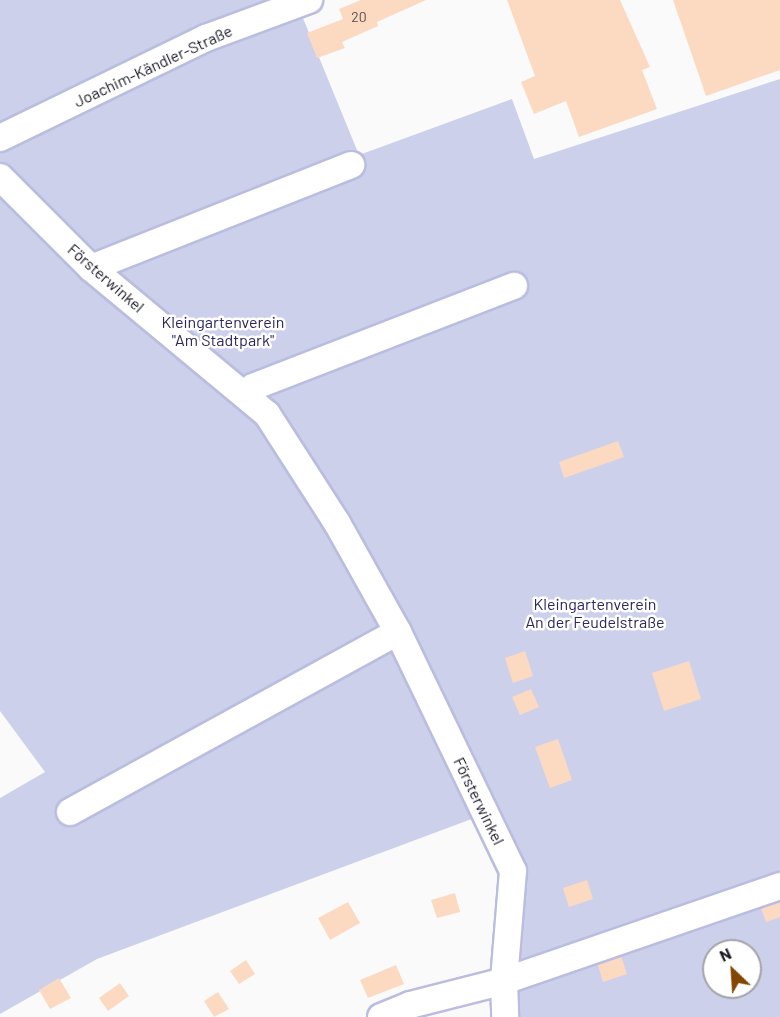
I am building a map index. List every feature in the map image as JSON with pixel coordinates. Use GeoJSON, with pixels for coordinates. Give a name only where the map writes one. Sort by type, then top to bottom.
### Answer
{"type":"FeatureCollection","features":[{"type":"Feature","properties":{"kind":"lane","name":"Joachim-Kändler-Straße"},"geometry":{"type":"LineString","coordinates":[[0,138],[206,38],[309,0]]}},
{"type":"Feature","properties":{"kind":"lane"},"geometry":{"type":"LineString","coordinates":[[91,268],[351,165]]}},
{"type":"Feature","properties":{"kind":"lane","name":"Försterwinkel"},"geometry":{"type":"LineString","coordinates":[[0,177],[91,268],[267,414],[337,523],[398,632],[513,871],[504,981],[505,1017]]}},
{"type":"Feature","properties":{"kind":"lane"},"geometry":{"type":"LineString","coordinates":[[245,395],[253,387],[514,286]]}},
{"type":"Feature","properties":{"kind":"lane"},"geometry":{"type":"LineString","coordinates":[[70,812],[398,632]]}},
{"type":"Feature","properties":{"kind":"lane"},"geometry":{"type":"LineString","coordinates":[[381,1017],[410,1005],[504,981],[780,885]]}},
{"type":"Feature","properties":{"kind":"green space"},"geometry":{"type":"Polygon","coordinates":[[[0,0],[310,0],[298,6],[359,155],[512,99],[534,159],[780,79],[780,1017],[505,1017],[513,871],[485,814],[97,959],[0,1014],[0,798],[45,772],[0,711],[0,0]]]}},
{"type":"Feature","properties":{"kind":"building"},"geometry":{"type":"Polygon","coordinates":[[[361,0],[426,0],[377,22],[378,26],[342,42],[345,48],[317,58],[307,33],[343,19],[339,9],[361,0]]]}},
{"type":"Feature","properties":{"kind":"building"},"geometry":{"type":"Polygon","coordinates":[[[507,0],[620,0],[650,67],[642,70],[657,109],[579,137],[566,101],[534,114],[521,82],[535,76],[507,0]]]}},
{"type":"Feature","properties":{"kind":"building"},"geometry":{"type":"Polygon","coordinates":[[[673,0],[780,0],[780,70],[706,96],[673,0]]]}},
{"type":"Feature","properties":{"kind":"building"},"geometry":{"type":"Polygon","coordinates":[[[618,441],[624,457],[564,478],[559,462],[618,441]]]}},
{"type":"Feature","properties":{"kind":"building"},"geometry":{"type":"Polygon","coordinates":[[[525,651],[533,676],[513,683],[505,658],[525,651]]]}},
{"type":"Feature","properties":{"kind":"building"},"geometry":{"type":"Polygon","coordinates":[[[689,661],[701,699],[664,711],[652,673],[689,661]]]}},
{"type":"Feature","properties":{"kind":"building"},"geometry":{"type":"Polygon","coordinates":[[[531,689],[539,707],[520,715],[512,697],[531,689]]]}},
{"type":"Feature","properties":{"kind":"building"},"geometry":{"type":"Polygon","coordinates":[[[558,739],[572,780],[550,788],[535,747],[558,739]]]}},
{"type":"Feature","properties":{"kind":"building"},"geometry":{"type":"Polygon","coordinates":[[[587,880],[593,899],[569,907],[563,888],[587,880]]]}},
{"type":"Feature","properties":{"kind":"building"},"geometry":{"type":"Polygon","coordinates":[[[455,893],[460,912],[437,918],[431,900],[455,893]]]}},
{"type":"Feature","properties":{"kind":"building"},"geometry":{"type":"Polygon","coordinates":[[[348,902],[360,923],[330,940],[318,918],[348,902]]]}},
{"type":"Feature","properties":{"kind":"building"},"geometry":{"type":"Polygon","coordinates":[[[780,902],[780,917],[766,922],[761,908],[780,902]]]}},
{"type":"Feature","properties":{"kind":"building"},"geometry":{"type":"Polygon","coordinates":[[[621,956],[627,974],[603,982],[598,965],[621,956]]]}},
{"type":"Feature","properties":{"kind":"building"},"geometry":{"type":"Polygon","coordinates":[[[246,960],[255,974],[239,984],[230,971],[246,960]]]}},
{"type":"Feature","properties":{"kind":"building"},"geometry":{"type":"Polygon","coordinates":[[[396,965],[404,984],[368,998],[360,980],[396,965]]]}},
{"type":"Feature","properties":{"kind":"building"},"geometry":{"type":"Polygon","coordinates":[[[59,978],[71,998],[50,1009],[39,990],[59,978]]]}},
{"type":"Feature","properties":{"kind":"building"},"geometry":{"type":"Polygon","coordinates":[[[120,983],[129,996],[108,1011],[99,998],[120,983]]]}},
{"type":"Feature","properties":{"kind":"building"},"geometry":{"type":"Polygon","coordinates":[[[218,992],[229,1009],[214,1017],[204,1001],[218,992]]]}},
{"type":"Feature","properties":{"kind":"park label","name":"Kleingartenverein \"Am Stadtpark\""},"geometry":{"type":"Point","coordinates":[223,331]}},
{"type":"Feature","properties":{"kind":"park label","name":"Kleingartenverein An der Feudelstraße"},"geometry":{"type":"Point","coordinates":[595,613]}}]}
